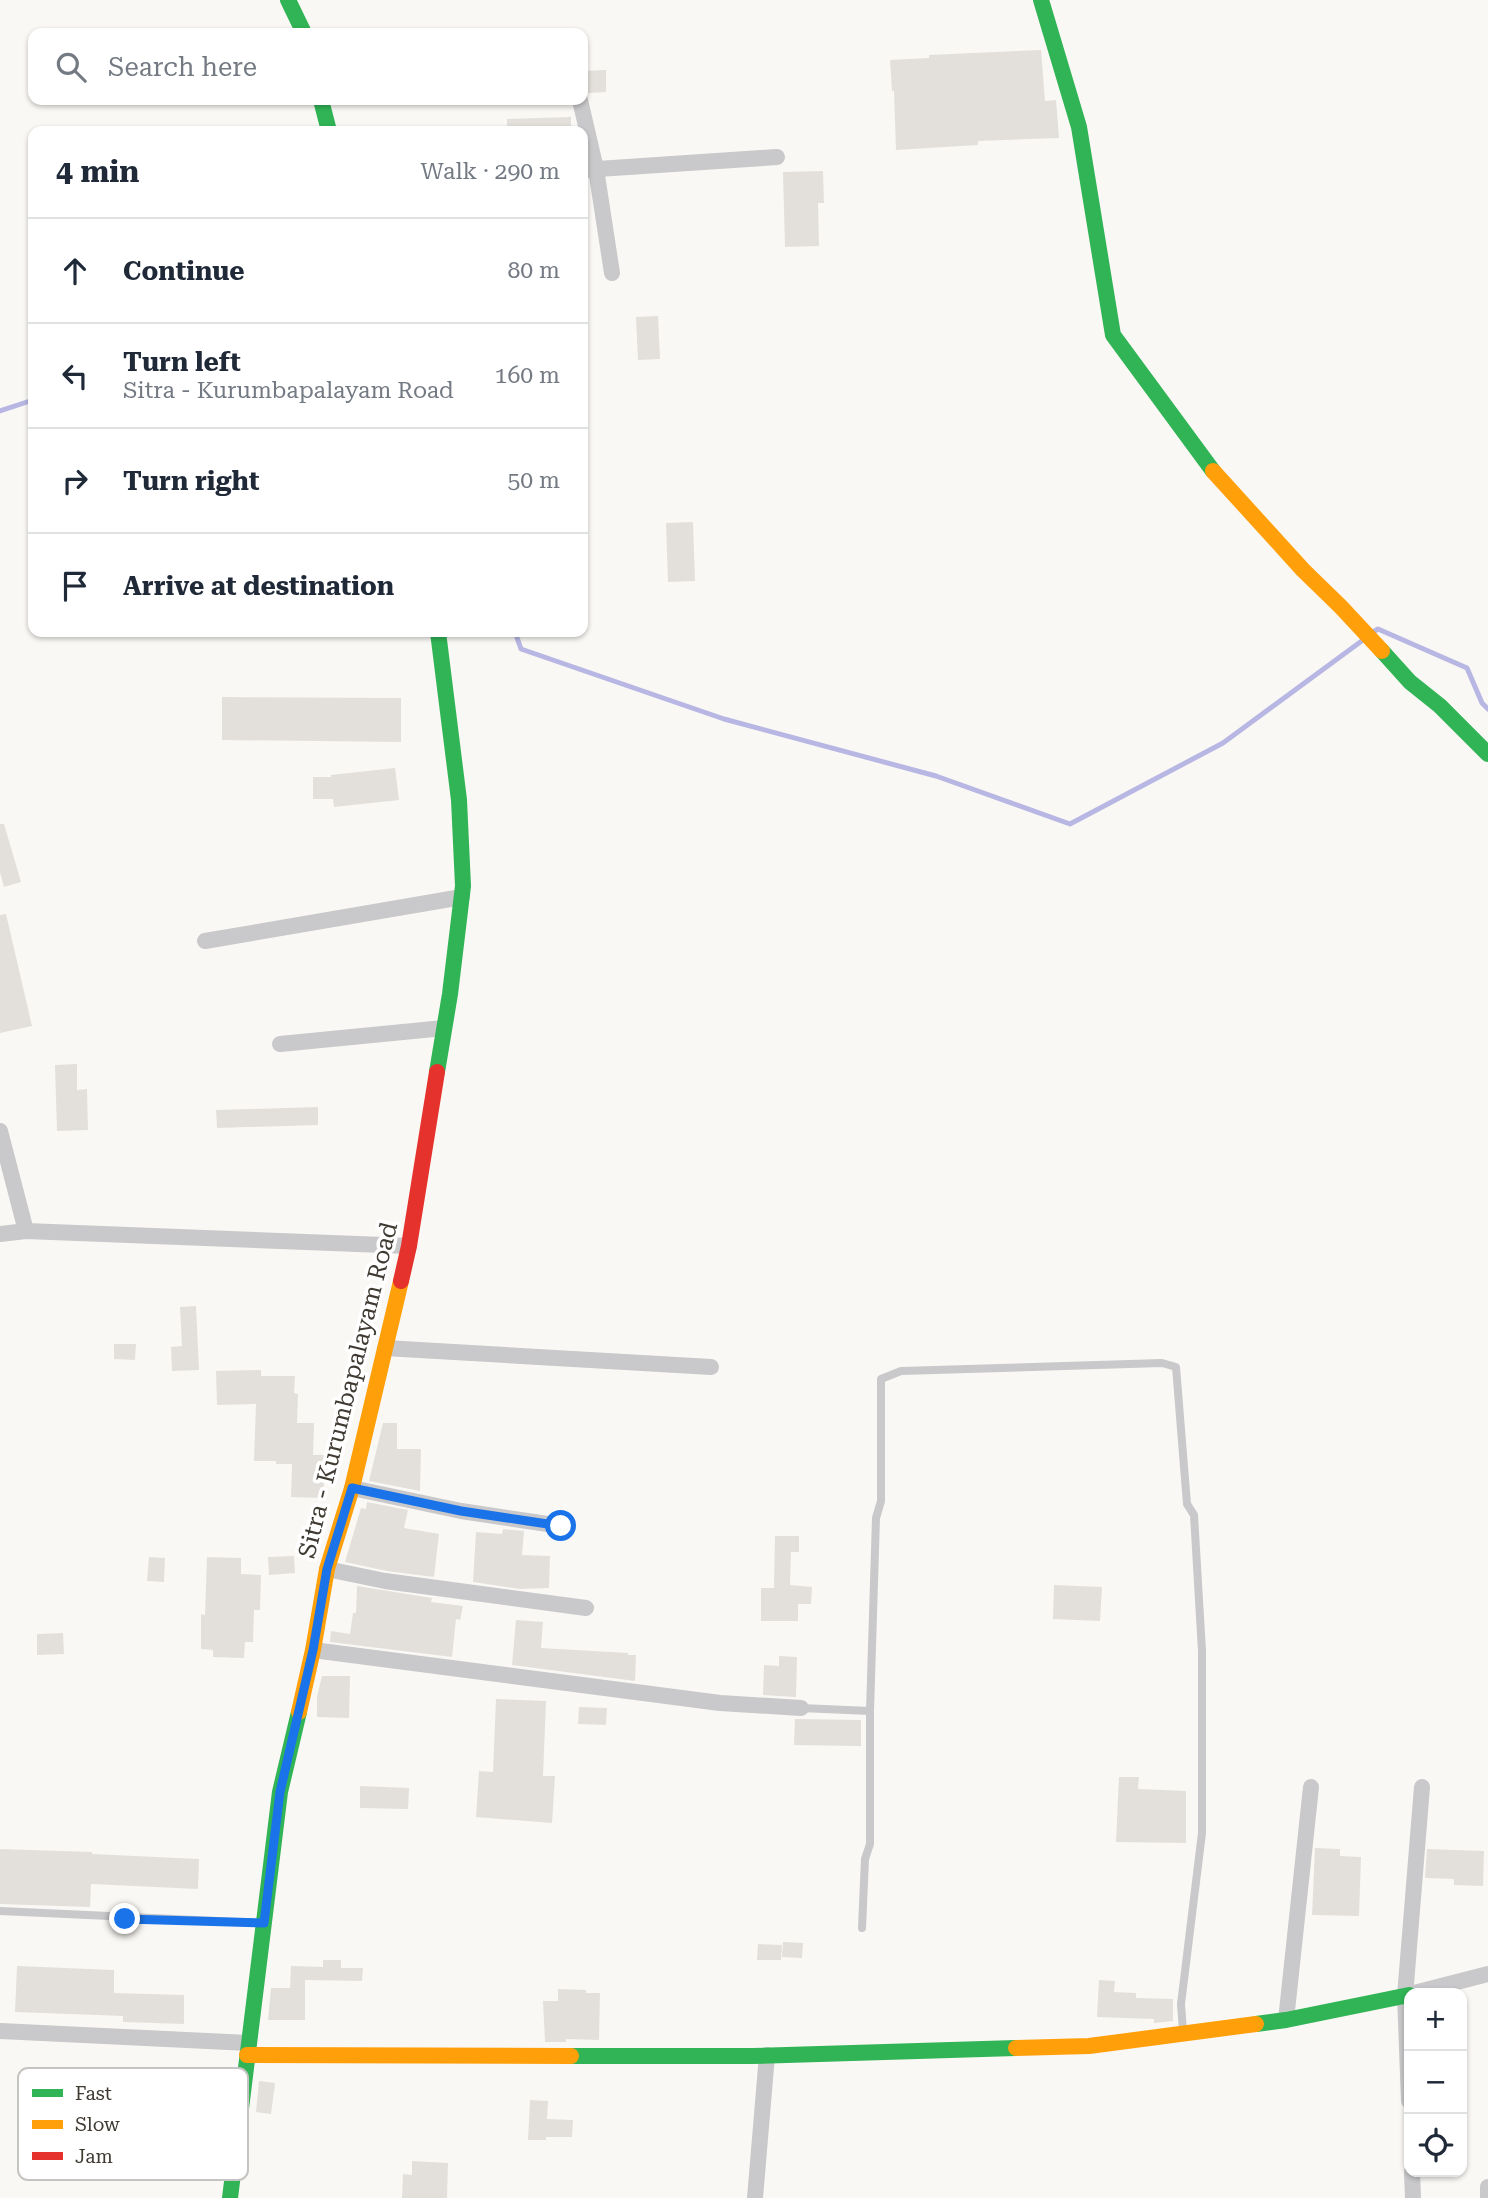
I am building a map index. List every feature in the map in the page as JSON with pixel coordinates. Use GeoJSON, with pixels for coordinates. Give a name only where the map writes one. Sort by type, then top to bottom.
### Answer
{"type":"FeatureCollection","features":[{"type":"Feature","properties":{"kind":"street"},"geometry":{"type":"LineString","coordinates":[[288,0],[302,28]]}},
{"type":"Feature","properties":{"kind":"street"},"geometry":{"type":"LineString","coordinates":[[1041,0],[1079,127],[1113,335],[1206,463],[1410,682],[1440,706],[1488,754]]}},
{"type":"Feature","properties":{"kind":"street"},"geometry":{"type":"LineString","coordinates":[[322,105],[328,126]]}},
{"type":"Feature","properties":{"kind":"street"},"geometry":{"type":"LineString","coordinates":[[581,105],[583,126]]}},
{"type":"Feature","properties":{"kind":"street"},"geometry":{"type":"LineString","coordinates":[[612,273],[589,170],[777,157]]}},
{"type":"Feature","properties":{"kind":"street","name":"Sitra - Kurumbapalayam Road"},"geometry":{"type":"LineString","coordinates":[[246,2068],[280,1792],[313,1650],[327,1569],[352,1488],[409,1246],[462,897],[459,800],[439,637]]}},
{"type":"Feature","properties":{"kind":"street"},"geometry":{"type":"LineString","coordinates":[[205,941],[462,897]]}},
{"type":"Feature","properties":{"kind":"street"},"geometry":{"type":"LineString","coordinates":[[280,1044],[444,1028]]}},
{"type":"Feature","properties":{"kind":"street"},"geometry":{"type":"LineString","coordinates":[[0,1131],[26,1231]]}},
{"type":"Feature","properties":{"kind":"street"},"geometry":{"type":"LineString","coordinates":[[0,1234],[26,1231],[409,1246]]}},
{"type":"Feature","properties":{"kind":"street"},"geometry":{"type":"LineString","coordinates":[[385,1348],[711,1367]]}},
{"type":"Feature","properties":{"kind":"street"},"geometry":{"type":"LineString","coordinates":[[352,1488],[461,1511],[561,1526]]}},
{"type":"Feature","properties":{"kind":"street"},"geometry":{"type":"LineString","coordinates":[[327,1569],[385,1581],[586,1608]]}},
{"type":"Feature","properties":{"kind":"street"},"geometry":{"type":"LineString","coordinates":[[313,1650],[720,1703],[801,1708]]}},
{"type":"Feature","properties":{"kind":"street"},"geometry":{"type":"LineString","coordinates":[[1286,2020],[1311,1787]]}},
{"type":"Feature","properties":{"kind":"street"},"geometry":{"type":"LineString","coordinates":[[1410,1988],[1422,1787]]}},
{"type":"Feature","properties":{"kind":"street"},"geometry":{"type":"LineString","coordinates":[[1436,1988],[1488,1974]]}},
{"type":"Feature","properties":{"kind":"street"},"geometry":{"type":"LineString","coordinates":[[0,2031],[248,2049],[767,2055],[1089,2046],[1286,2020],[1404,1996]]}},
{"type":"Feature","properties":{"kind":"street"},"geometry":{"type":"LineString","coordinates":[[755,2198],[767,2055]]}},
{"type":"Feature","properties":{"kind":"street"},"geometry":{"type":"LineString","coordinates":[[1412,2177],[1413,2198]]}},
{"type":"Feature","properties":{"kind":"street","name":"Sitra - Kurumbapalayam Road"},"geometry":{"type":"LineString","coordinates":[[230,2198],[232,2180]]}},
{"type":"Feature","properties":{"kind":"street"},"geometry":{"type":"LineString","coordinates":[[1488,2187],[1488,2198]]}},
{"type":"Feature","properties":{"kind":"lane"},"geometry":{"type":"LineString","coordinates":[[862,1928],[865,1859],[870,1844],[870,1711],[876,1518],[881,1501],[881,1379],[901,1371],[1162,1363],[1176,1367],[1187,1504],[1194,1515],[1202,1651],[1202,1833],[1181,2004],[1184,2035]]}},
{"type":"Feature","properties":{"kind":"lane"},"geometry":{"type":"LineString","coordinates":[[801,1708],[870,1711]]}},
{"type":"Feature","properties":{"kind":"lane"},"geometry":{"type":"LineString","coordinates":[[0,1912],[264,1923]]}},
{"type":"Feature","properties":{"kind":"building"},"geometry":{"type":"Polygon","coordinates":[[[1041,50],[1045,101],[1056,100],[1059,138],[978,141],[978,145],[896,150],[890,60],[929,58],[929,55],[1041,50]]]}},
{"type":"Feature","properties":{"kind":"building"},"geometry":{"type":"Polygon","coordinates":[[[606,70],[606,92],[588,93],[588,71],[606,70]]]}},
{"type":"Feature","properties":{"kind":"building"},"geometry":{"type":"Polygon","coordinates":[[[571,117],[571,126],[507,126],[507,119],[571,117]]]}},
{"type":"Feature","properties":{"kind":"building"},"geometry":{"type":"Polygon","coordinates":[[[823,171],[824,203],[818,203],[819,246],[785,247],[783,172],[823,171]]]}},
{"type":"Feature","properties":{"kind":"building"},"geometry":{"type":"Polygon","coordinates":[[[658,316],[660,359],[638,360],[636,317],[658,316]]]}},
{"type":"Feature","properties":{"kind":"building"},"geometry":{"type":"Polygon","coordinates":[[[693,522],[695,581],[668,582],[666,523],[693,522]]]}},
{"type":"Feature","properties":{"kind":"building"},"geometry":{"type":"Polygon","coordinates":[[[222,697],[401,698],[401,742],[222,740],[222,697]]]}},
{"type":"Feature","properties":{"kind":"building"},"geometry":{"type":"Polygon","coordinates":[[[395,768],[399,800],[334,807],[333,799],[313,799],[313,777],[395,768]]]}},
{"type":"Feature","properties":{"kind":"building"},"geometry":{"type":"Polygon","coordinates":[[[0,824],[4,824],[21,882],[4,887],[0,872],[0,824]]]}},
{"type":"Feature","properties":{"kind":"building"},"geometry":{"type":"Polygon","coordinates":[[[6,914],[32,1026],[0,1033],[0,915],[6,914]]]}},
{"type":"Feature","properties":{"kind":"building"},"geometry":{"type":"Polygon","coordinates":[[[77,1064],[77,1090],[87,1089],[88,1130],[57,1131],[55,1065],[77,1064]]]}},
{"type":"Feature","properties":{"kind":"building"},"geometry":{"type":"Polygon","coordinates":[[[318,1107],[318,1125],[217,1128],[216,1110],[318,1107]]]}},
{"type":"Feature","properties":{"kind":"building"},"geometry":{"type":"Polygon","coordinates":[[[196,1306],[199,1370],[172,1371],[171,1347],[182,1346],[180,1307],[196,1306]]]}},
{"type":"Feature","properties":{"kind":"building"},"geometry":{"type":"Polygon","coordinates":[[[114,1344],[136,1344],[135,1360],[114,1359],[114,1344]]]}},
{"type":"Feature","properties":{"kind":"building"},"geometry":{"type":"Polygon","coordinates":[[[261,1370],[261,1376],[295,1376],[294,1393],[298,1394],[297,1423],[314,1423],[313,1455],[329,1455],[323,1498],[291,1497],[292,1464],[254,1461],[256,1404],[217,1405],[216,1371],[261,1370]]]}},
{"type":"Feature","properties":{"kind":"building"},"geometry":{"type":"Polygon","coordinates":[[[383,1423],[397,1423],[397,1449],[421,1449],[420,1491],[369,1481],[383,1423]]]}},
{"type":"Feature","properties":{"kind":"building"},"geometry":{"type":"Polygon","coordinates":[[[367,1502],[408,1510],[404,1528],[439,1534],[434,1577],[345,1562],[361,1508],[366,1509],[367,1502]]]}},
{"type":"Feature","properties":{"kind":"building"},"geometry":{"type":"Polygon","coordinates":[[[503,1529],[524,1531],[522,1555],[550,1556],[549,1588],[520,1589],[473,1582],[476,1532],[502,1534],[503,1529]]]}},
{"type":"Feature","properties":{"kind":"building"},"geometry":{"type":"Polygon","coordinates":[[[775,1536],[799,1536],[799,1552],[791,1552],[790,1585],[812,1587],[811,1604],[798,1604],[798,1621],[761,1621],[761,1588],[774,1588],[775,1536]]]}},
{"type":"Feature","properties":{"kind":"building"},"geometry":{"type":"Polygon","coordinates":[[[294,1556],[295,1573],[269,1575],[268,1557],[294,1556]]]}},
{"type":"Feature","properties":{"kind":"building"},"geometry":{"type":"Polygon","coordinates":[[[149,1557],[165,1558],[164,1582],[147,1581],[149,1557]]]}},
{"type":"Feature","properties":{"kind":"building"},"geometry":{"type":"Polygon","coordinates":[[[207,1557],[241,1558],[241,1574],[261,1575],[260,1610],[254,1610],[253,1642],[245,1642],[244,1658],[213,1657],[213,1650],[201,1649],[201,1614],[205,1615],[207,1557]]]}},
{"type":"Feature","properties":{"kind":"building"},"geometry":{"type":"Polygon","coordinates":[[[1054,1585],[1102,1587],[1100,1621],[1053,1619],[1054,1585]]]}},
{"type":"Feature","properties":{"kind":"building"},"geometry":{"type":"Polygon","coordinates":[[[357,1586],[432,1598],[431,1602],[463,1606],[460,1620],[456,1619],[452,1657],[330,1642],[331,1631],[350,1634],[353,1613],[356,1613],[357,1586]]]}},
{"type":"Feature","properties":{"kind":"building"},"geometry":{"type":"Polygon","coordinates":[[[516,1620],[543,1622],[541,1648],[636,1655],[635,1681],[512,1665],[516,1620]]]}},
{"type":"Feature","properties":{"kind":"building"},"geometry":{"type":"Polygon","coordinates":[[[63,1633],[64,1654],[37,1655],[37,1634],[63,1633]]]}},
{"type":"Feature","properties":{"kind":"building"},"geometry":{"type":"Polygon","coordinates":[[[779,1656],[797,1657],[796,1697],[763,1695],[764,1665],[779,1666],[779,1656]]]}},
{"type":"Feature","properties":{"kind":"building"},"geometry":{"type":"Polygon","coordinates":[[[322,1676],[350,1676],[349,1718],[317,1717],[317,1697],[322,1676]]]}},
{"type":"Feature","properties":{"kind":"building"},"geometry":{"type":"Polygon","coordinates":[[[496,1699],[546,1701],[543,1776],[555,1776],[552,1823],[476,1817],[479,1771],[493,1772],[496,1699]]]}},
{"type":"Feature","properties":{"kind":"building"},"geometry":{"type":"Polygon","coordinates":[[[579,1707],[607,1708],[606,1725],[578,1724],[579,1707]]]}},
{"type":"Feature","properties":{"kind":"building"},"geometry":{"type":"Polygon","coordinates":[[[795,1719],[861,1720],[861,1746],[794,1745],[795,1719]]]}},
{"type":"Feature","properties":{"kind":"building"},"geometry":{"type":"Polygon","coordinates":[[[1119,1777],[1139,1777],[1138,1789],[1186,1791],[1186,1843],[1116,1842],[1119,1777]]]}},
{"type":"Feature","properties":{"kind":"building"},"geometry":{"type":"Polygon","coordinates":[[[360,1786],[409,1788],[408,1809],[360,1808],[360,1786]]]}},
{"type":"Feature","properties":{"kind":"building"},"geometry":{"type":"Polygon","coordinates":[[[1315,1848],[1340,1849],[1340,1856],[1361,1857],[1359,1916],[1312,1915],[1315,1848]]]}},
{"type":"Feature","properties":{"kind":"building"},"geometry":{"type":"Polygon","coordinates":[[[0,1849],[199,1859],[198,1889],[91,1884],[90,1907],[0,1904],[0,1849]]]}},
{"type":"Feature","properties":{"kind":"building"},"geometry":{"type":"Polygon","coordinates":[[[1427,1849],[1484,1851],[1483,1886],[1454,1885],[1454,1879],[1425,1878],[1427,1849]]]}},
{"type":"Feature","properties":{"kind":"building"},"geometry":{"type":"Polygon","coordinates":[[[783,1942],[803,1943],[802,1958],[782,1957],[783,1942]]]}},
{"type":"Feature","properties":{"kind":"building"},"geometry":{"type":"Polygon","coordinates":[[[758,1944],[782,1945],[781,1960],[757,1960],[758,1944]]]}},
{"type":"Feature","properties":{"kind":"building"},"geometry":{"type":"Polygon","coordinates":[[[323,1960],[341,1960],[341,1968],[363,1968],[362,1981],[305,1980],[305,2020],[268,2020],[271,1988],[290,1988],[291,1966],[323,1967],[323,1960]]]}},
{"type":"Feature","properties":{"kind":"building"},"geometry":{"type":"Polygon","coordinates":[[[17,1966],[114,1970],[114,1993],[184,1995],[184,2024],[123,2022],[123,2016],[15,2012],[17,1966]]]}},
{"type":"Feature","properties":{"kind":"building"},"geometry":{"type":"Polygon","coordinates":[[[1099,1980],[1115,1981],[1114,1992],[1136,1993],[1136,1998],[1173,1999],[1173,2021],[1154,2023],[1154,2019],[1097,2017],[1099,1980]]]}},
{"type":"Feature","properties":{"kind":"building"},"geometry":{"type":"Polygon","coordinates":[[[558,1989],[600,1993],[599,2040],[566,2039],[566,2042],[545,2042],[543,2001],[558,2001],[558,1989]]]}},
{"type":"Feature","properties":{"kind":"building"},"geometry":{"type":"Polygon","coordinates":[[[259,2081],[275,2083],[271,2114],[256,2112],[259,2081]]]}},
{"type":"Feature","properties":{"kind":"building"},"geometry":{"type":"Polygon","coordinates":[[[530,2100],[548,2101],[547,2119],[573,2120],[572,2137],[528,2140],[530,2100]]]}},
{"type":"Feature","properties":{"kind":"building"},"geometry":{"type":"Polygon","coordinates":[[[412,2161],[448,2163],[447,2198],[402,2198],[403,2174],[412,2175],[412,2161]]]}},
{"type":"Feature","properties":{"kind":"waterway"},"geometry":{"type":"LineString","coordinates":[[0,411],[28,402]]}},
{"type":"Feature","properties":{"kind":"waterway"},"geometry":{"type":"LineString","coordinates":[[1373,632],[1378,629],[1467,668],[1482,703],[1488,709]]}},
{"type":"Feature","properties":{"kind":"waterway"},"geometry":{"type":"LineString","coordinates":[[517,637],[521,649],[724,719],[936,776],[1070,824],[1223,743],[1363,640]]}},
{"type":"Feature","properties":{"kind":"traffic: fast"},"geometry":{"type":"LineString","coordinates":[[288,0],[302,28]]}},
{"type":"Feature","properties":{"kind":"traffic: fast"},"geometry":{"type":"LineString","coordinates":[[1041,0],[1079,127],[1113,335],[1213,471]]}},
{"type":"Feature","properties":{"kind":"traffic: fast"},"geometry":{"type":"LineString","coordinates":[[322,105],[328,126]]}},
{"type":"Feature","properties":{"kind":"traffic: fast"},"geometry":{"type":"LineString","coordinates":[[437,1072],[463,886],[459,800],[439,637]]}},
{"type":"Feature","properties":{"kind":"traffic: fast"},"geometry":{"type":"LineString","coordinates":[[1382,651],[1410,682],[1440,706],[1488,754]]}},
{"type":"Feature","properties":{"kind":"traffic: fast"},"geometry":{"type":"LineString","coordinates":[[246,2068],[280,1792],[299,1712]]}},
{"type":"Feature","properties":{"kind":"traffic: fast"},"geometry":{"type":"LineString","coordinates":[[1256,2024],[1404,1996]]}},
{"type":"Feature","properties":{"kind":"traffic: fast"},"geometry":{"type":"LineString","coordinates":[[571,2056],[752,2056],[1016,2048]]}},
{"type":"Feature","properties":{"kind":"traffic: fast"},"geometry":{"type":"LineString","coordinates":[[230,2198],[232,2180]]}},
{"type":"Feature","properties":{"kind":"traffic: slow"},"geometry":{"type":"LineString","coordinates":[[1213,471],[1303,570],[1382,651]]}},
{"type":"Feature","properties":{"kind":"traffic: slow"},"geometry":{"type":"LineString","coordinates":[[299,1712],[327,1569],[352,1488],[401,1281]]}},
{"type":"Feature","properties":{"kind":"traffic: slow"},"geometry":{"type":"LineString","coordinates":[[1016,2048],[1089,2046],[1256,2024]]}},
{"type":"Feature","properties":{"kind":"traffic: slow"},"geometry":{"type":"LineString","coordinates":[[247,2055],[571,2056]]}},
{"type":"Feature","properties":{"kind":"traffic: jam"},"geometry":{"type":"LineString","coordinates":[[401,1281],[437,1072]]}},
{"type":"Feature","properties":{"kind":"route"},"geometry":{"type":"LineString","coordinates":[[125,1919],[264,1923],[280,1792],[313,1650],[327,1569],[352,1488],[461,1511],[561,1526]]}}]}
